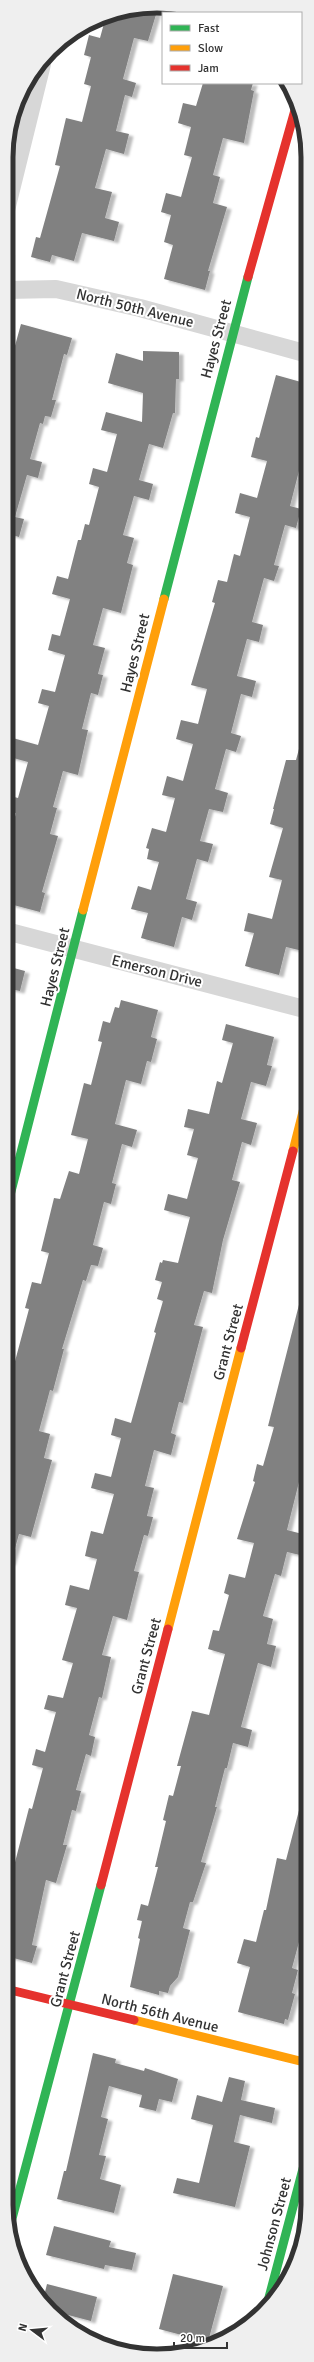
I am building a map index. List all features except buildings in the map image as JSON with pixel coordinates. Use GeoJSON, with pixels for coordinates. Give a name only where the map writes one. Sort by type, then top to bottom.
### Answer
{"type":"FeatureCollection","features":[{"type":"Feature","properties":{"kind":"street"},"geometry":{"type":"LineString","coordinates":[[13,182],[40,73]]}},
{"type":"Feature","properties":{"kind":"street","name":"Hayes Street"},"geometry":{"type":"LineString","coordinates":[[13,1185],[232,333],[295,116]]}},
{"type":"Feature","properties":{"kind":"street","name":"North 50th Avenue"},"geometry":{"type":"LineString","coordinates":[[13,290],[56,289],[232,333],[301,352]]}},
{"type":"Feature","properties":{"kind":"street","name":"Emerson Drive"},"geometry":{"type":"LineString","coordinates":[[13,933],[301,1008]]}},
{"type":"Feature","properties":{"kind":"street","name":"Grant Street"},"geometry":{"type":"LineString","coordinates":[[13,2215],[70,2005],[301,1119]]}},
{"type":"Feature","properties":{"kind":"street","name":"North 56th Avenue"},"geometry":{"type":"LineString","coordinates":[[13,1991],[301,2061]]}},
{"type":"Feature","properties":{"kind":"street","name":"Johnson Street"},"geometry":{"type":"LineString","coordinates":[[270,2294],[301,2178]]}},
{"type":"Feature","properties":{"kind":"traffic: fast"},"geometry":{"type":"LineString","coordinates":[[164,599],[248,277]]}},
{"type":"Feature","properties":{"kind":"traffic: fast"},"geometry":{"type":"LineString","coordinates":[[13,1184],[83,910]]}},
{"type":"Feature","properties":{"kind":"traffic: fast"},"geometry":{"type":"LineString","coordinates":[[13,2215],[101,1885]]}},
{"type":"Feature","properties":{"kind":"traffic: fast"},"geometry":{"type":"LineString","coordinates":[[270,2294],[301,2176]]}},
{"type":"Feature","properties":{"kind":"traffic: slow"},"geometry":{"type":"LineString","coordinates":[[83,910],[164,599]]}},
{"type":"Feature","properties":{"kind":"traffic: slow"},"geometry":{"type":"LineString","coordinates":[[293,1151],[301,1120]]}},
{"type":"Feature","properties":{"kind":"traffic: slow"},"geometry":{"type":"LineString","coordinates":[[168,1629],[241,1348]]}},
{"type":"Feature","properties":{"kind":"traffic: slow"},"geometry":{"type":"LineString","coordinates":[[134,2020],[301,2061]]}},
{"type":"Feature","properties":{"kind":"traffic: jam"},"geometry":{"type":"LineString","coordinates":[[248,277],[294,114]]}},
{"type":"Feature","properties":{"kind":"traffic: jam"},"geometry":{"type":"LineString","coordinates":[[241,1348],[293,1151]]}},
{"type":"Feature","properties":{"kind":"traffic: jam"},"geometry":{"type":"LineString","coordinates":[[101,1885],[168,1629]]}},
{"type":"Feature","properties":{"kind":"traffic: jam"},"geometry":{"type":"LineString","coordinates":[[13,1991],[134,2020]]}}]}
